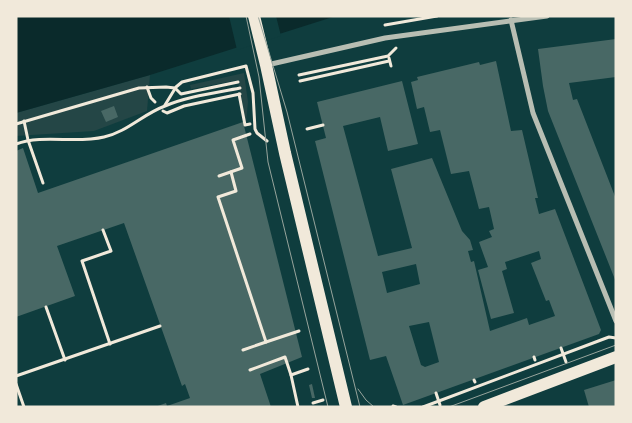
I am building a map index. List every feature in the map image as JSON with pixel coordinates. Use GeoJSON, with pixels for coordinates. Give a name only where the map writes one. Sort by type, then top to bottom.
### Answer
{"type":"FeatureCollection","features":[{"type":"Feature","properties":{"kind":"main road"},"geometry":{"type":"LineString","coordinates":[[254,16],[265,59],[284,153],[346,407]]}},
{"type":"Feature","properties":{"kind":"main road"},"geometry":{"type":"LineString","coordinates":[[484,407],[616,358]]}},
{"type":"Feature","properties":{"kind":"street"},"geometry":{"type":"LineString","coordinates":[[265,59],[385,38],[547,16]]}},
{"type":"Feature","properties":{"kind":"street"},"geometry":{"type":"LineString","coordinates":[[511,20],[533,112],[616,322]]}},
{"type":"Feature","properties":{"kind":"path"},"geometry":{"type":"LineString","coordinates":[[382,26],[437,16]]}},
{"type":"Feature","properties":{"kind":"path"},"geometry":{"type":"LineString","coordinates":[[388,55],[390,66]]}},
{"type":"Feature","properties":{"kind":"path"},"geometry":{"type":"LineString","coordinates":[[299,75],[388,55]]}},
{"type":"Feature","properties":{"kind":"path"},"geometry":{"type":"LineString","coordinates":[[300,80],[388,55]]}},
{"type":"Feature","properties":{"kind":"path"},"geometry":{"type":"LineString","coordinates":[[164,106],[175,88],[188,80],[246,66],[253,93],[255,129],[259,135],[284,153]]}},
{"type":"Feature","properties":{"kind":"path"},"geometry":{"type":"LineString","coordinates":[[16,124],[147,87],[175,88],[182,95],[238,82]]}},
{"type":"Feature","properties":{"kind":"path"},"geometry":{"type":"LineString","coordinates":[[147,87],[154,102]]}},
{"type":"Feature","properties":{"kind":"path"},"geometry":{"type":"LineString","coordinates":[[16,144],[28,140],[102,138],[124,130],[144,116],[164,106],[240,88]]}},
{"type":"Feature","properties":{"kind":"path"},"geometry":{"type":"LineString","coordinates":[[163,111],[167,113],[184,105],[240,94],[246,125],[250,124]]}},
{"type":"Feature","properties":{"kind":"path"},"geometry":{"type":"LineString","coordinates":[[24,121],[28,140],[43,183]]}},
{"type":"Feature","properties":{"kind":"path"},"geometry":{"type":"LineString","coordinates":[[306,130],[323,125]]}},
{"type":"Feature","properties":{"kind":"path"},"geometry":{"type":"LineString","coordinates":[[219,176],[242,168],[233,140],[250,134]]}},
{"type":"Feature","properties":{"kind":"path"},"geometry":{"type":"LineString","coordinates":[[231,172],[236,191],[218,197],[266,342]]}},
{"type":"Feature","properties":{"kind":"path"},"geometry":{"type":"LineString","coordinates":[[103,230],[111,251],[82,261],[110,344]]}},
{"type":"Feature","properties":{"kind":"path"},"geometry":{"type":"LineString","coordinates":[[46,307],[64,360]]}},
{"type":"Feature","properties":{"kind":"path"},"geometry":{"type":"LineString","coordinates":[[16,376],[160,326]]}},
{"type":"Feature","properties":{"kind":"path"},"geometry":{"type":"LineString","coordinates":[[243,350],[299,331]]}},
{"type":"Feature","properties":{"kind":"path"},"geometry":{"type":"LineString","coordinates":[[423,407],[439,403],[609,337],[616,338]]}},
{"type":"Feature","properties":{"kind":"path"},"geometry":{"type":"LineString","coordinates":[[250,370],[285,357],[298,407]]}},
{"type":"Feature","properties":{"kind":"path"},"geometry":{"type":"LineString","coordinates":[[291,375],[308,369]]}},
{"type":"Feature","properties":{"kind":"path"},"geometry":{"type":"LineString","coordinates":[[16,384],[24,407]]}},
{"type":"Feature","properties":{"kind":"path"},"geometry":{"type":"LineString","coordinates":[[436,394],[439,403]]}},
{"type":"Feature","properties":{"kind":"path"},"geometry":{"type":"LineString","coordinates":[[313,403],[323,400]]}},
{"type":"Feature","properties":{"kind":"shaded area"},"geometry":{"type":"Polygon","coordinates":[[[16,16],[336,16],[150,75],[16,113],[16,16]]]}},
{"type":"Feature","properties":{"kind":"shaded area"},"geometry":{"type":"Polygon","coordinates":[[[244,73],[248,102],[246,123],[238,80],[191,89],[190,85],[244,73]]]}},
{"type":"Feature","properties":{"kind":"shaded area"},"geometry":{"type":"Polygon","coordinates":[[[150,75],[147,111],[94,131],[16,136],[16,113],[150,75]]]}},
{"type":"Feature","properties":{"kind":"pier"},"geometry":{"type":"Polygon","coordinates":[[[229,16],[276,16],[281,36],[237,50],[229,16]]]}},
{"type":"Feature","properties":{"kind":"building"},"geometry":{"type":"Polygon","coordinates":[[[616,39],[616,77],[569,83],[573,100],[577,99],[616,199],[616,282],[548,111],[538,49],[616,39]]]}},
{"type":"Feature","properties":{"kind":"building"},"geometry":{"type":"Polygon","coordinates":[[[496,61],[511,131],[522,130],[538,198],[535,198],[539,214],[555,209],[601,330],[599,334],[403,405],[386,356],[370,360],[315,141],[326,138],[317,102],[402,81],[418,144],[388,151],[380,117],[343,126],[378,256],[412,248],[391,169],[432,158],[462,231],[470,240],[473,250],[468,251],[471,262],[474,261],[490,331],[527,318],[529,325],[555,316],[549,300],[546,301],[531,263],[541,259],[539,251],[505,262],[507,269],[502,271],[514,313],[491,319],[478,270],[488,267],[479,242],[492,237],[489,231],[494,229],[489,207],[479,209],[469,171],[451,174],[440,130],[430,132],[424,107],[417,109],[411,82],[418,80],[417,77],[479,62],[480,65],[496,61]],[[416,264],[382,272],[387,293],[420,284],[416,264]],[[429,322],[409,326],[421,365],[425,367],[439,362],[429,322]]]}},
{"type":"Feature","properties":{"kind":"building"},"geometry":{"type":"Polygon","coordinates":[[[114,106],[118,117],[106,122],[101,111],[114,106]]]}},
{"type":"Feature","properties":{"kind":"building"},"geometry":{"type":"Polygon","coordinates":[[[243,122],[302,357],[260,374],[271,407],[155,407],[166,403],[167,406],[190,398],[185,384],[182,386],[124,223],[57,246],[75,296],[16,317],[16,151],[23,148],[38,193],[243,122]]]}},
{"type":"Feature","properties":{"kind":"building"},"geometry":{"type":"Polygon","coordinates":[[[616,380],[616,407],[589,407],[584,390],[616,380]]]}},
{"type":"Feature","properties":{"kind":"building"},"geometry":{"type":"Polygon","coordinates":[[[312,384],[315,398],[312,398],[309,385],[312,384]]]}},
{"type":"Feature","properties":{"kind":"tram line"},"geometry":{"type":"LineString","coordinates":[[246,16],[259,77],[268,162],[328,407]]}},
{"type":"Feature","properties":{"kind":"tram line"},"geometry":{"type":"LineString","coordinates":[[258,16],[287,112],[360,407]]}},
{"type":"Feature","properties":{"kind":"tram line"},"geometry":{"type":"LineString","coordinates":[[449,407],[616,345]]}},
{"type":"Feature","properties":{"kind":"tram line"},"geometry":{"type":"LineString","coordinates":[[358,389],[374,407]]}}]}
